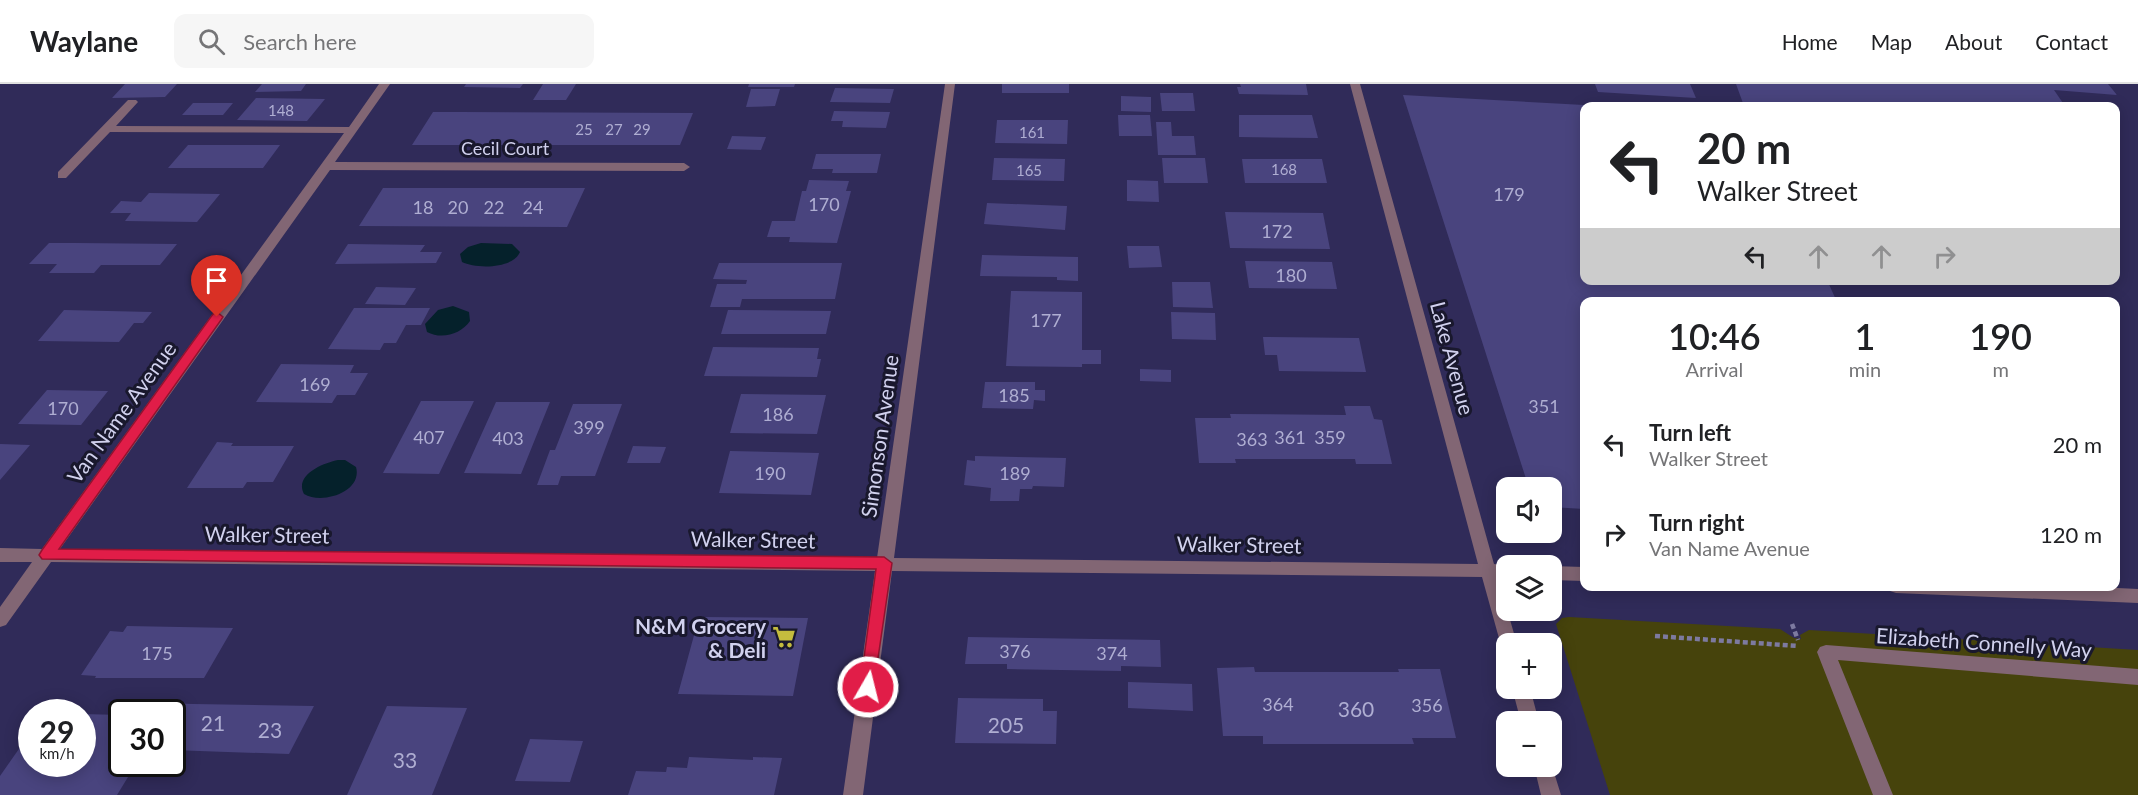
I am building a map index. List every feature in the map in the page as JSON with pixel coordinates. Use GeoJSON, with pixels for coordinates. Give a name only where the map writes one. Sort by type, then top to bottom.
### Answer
{"type":"FeatureCollection","features":[{"type":"Feature","properties":{"kind":"street","name":"Van Name Avenue"},"geometry":{"type":"LineString","coordinates":[[0,620],[386,84]]}},
{"type":"Feature","properties":{"kind":"street","name":"Simonson Avenue"},"geometry":{"type":"LineString","coordinates":[[853,795],[950,84]]}},
{"type":"Feature","properties":{"kind":"street","name":"Lake Avenue"},"geometry":{"type":"LineString","coordinates":[[1356,84],[1505,633]]}},
{"type":"Feature","properties":{"kind":"street"},"geometry":{"type":"LineString","coordinates":[[62,175],[132,102]]}},
{"type":"Feature","properties":{"kind":"street"},"geometry":{"type":"LineString","coordinates":[[107,129],[351,130]]}},
{"type":"Feature","properties":{"kind":"street","name":"Cecil Court"},"geometry":{"type":"LineString","coordinates":[[325,166],[684,167]]}},
{"type":"Feature","properties":{"kind":"street","name":"Walker Street"},"geometry":{"type":"LineString","coordinates":[[0,555],[1496,570]]}},
{"type":"Feature","properties":{"kind":"street"},"geometry":{"type":"LineString","coordinates":[[1562,573],[1580,574]]}},
{"type":"Feature","properties":{"kind":"street"},"geometry":{"type":"LineString","coordinates":[[2017,591],[2138,596]]}},
{"type":"Feature","properties":{"kind":"street","name":"Elizabeth Connelly Way"},"geometry":{"type":"LineString","coordinates":[[1882,795],[1826,652],[2138,677]]}},
{"type":"Feature","properties":{"kind":"street"},"geometry":{"type":"LineString","coordinates":[[1546,777],[1551,795]]}},
{"type":"Feature","properties":{"kind":"path"},"geometry":{"type":"LineString","coordinates":[[1655,636],[1800,646],[1792,624]]}},
{"type":"Feature","properties":{"kind":"shaded area"},"geometry":{"type":"Polygon","coordinates":[[[1562,618],[1780,629],[1794,638],[1801,639],[1800,635],[1809,630],[2138,650],[2138,795],[1610,795],[1562,643],[1562,633],[1559,633],[1556,624],[1562,621],[1562,618]]]}},
{"type":"Feature","properties":{"kind":"water"},"geometry":{"type":"Polygon","coordinates":[[[481,243],[512,244],[520,252],[510,262],[494,266],[476,266],[462,262],[460,254],[468,247],[481,243]]]}},
{"type":"Feature","properties":{"kind":"water"},"geometry":{"type":"Polygon","coordinates":[[[453,306],[469,312],[470,321],[466,326],[445,335],[427,332],[425,324],[438,310],[453,306]]]}},
{"type":"Feature","properties":{"kind":"water"},"geometry":{"type":"Polygon","coordinates":[[[345,460],[356,467],[357,476],[347,489],[330,497],[312,497],[304,494],[302,487],[306,476],[318,467],[345,460]]]}},
{"type":"Feature","properties":{"kind":"building"},"geometry":{"type":"Polygon","coordinates":[[[125,84],[177,84],[165,97],[112,98],[125,84]]]}},
{"type":"Feature","properties":{"kind":"building"},"geometry":{"type":"Polygon","coordinates":[[[262,84],[306,84],[301,91],[255,92],[262,84]]]}},
{"type":"Feature","properties":{"kind":"building"},"geometry":{"type":"Polygon","coordinates":[[[466,84],[523,84],[520,88],[464,87],[466,84]]]}},
{"type":"Feature","properties":{"kind":"building"},"geometry":{"type":"Polygon","coordinates":[[[543,84],[576,84],[566,100],[533,100],[543,84]]]}},
{"type":"Feature","properties":{"kind":"building"},"geometry":{"type":"Polygon","coordinates":[[[749,84],[795,84],[794,87],[748,87],[749,84]]]}},
{"type":"Feature","properties":{"kind":"building"},"geometry":{"type":"Polygon","coordinates":[[[1002,84],[1069,84],[1069,93],[1002,93],[1002,84]]]}},
{"type":"Feature","properties":{"kind":"building"},"geometry":{"type":"Polygon","coordinates":[[[1240,84],[1306,84],[1308,95],[1239,94],[1237,87],[1241,87],[1240,84]]]}},
{"type":"Feature","properties":{"kind":"building"},"geometry":{"type":"Polygon","coordinates":[[[1595,84],[1690,84],[1696,98],[1598,92],[1595,84]]]}},
{"type":"Feature","properties":{"kind":"building"},"geometry":{"type":"Polygon","coordinates":[[[1736,84],[2108,84],[2117,95],[2054,90],[2062,102],[1743,102],[1736,84]]]}},
{"type":"Feature","properties":{"kind":"building"},"geometry":{"type":"Polygon","coordinates":[[[835,88],[894,89],[890,103],[830,102],[835,88]]]}},
{"type":"Feature","properties":{"kind":"building"},"geometry":{"type":"Polygon","coordinates":[[[751,89],[780,89],[775,106],[746,107],[751,89]]]}},
{"type":"Feature","properties":{"kind":"building"},"geometry":{"type":"Polygon","coordinates":[[[1160,93],[1193,93],[1195,111],[1162,111],[1160,93]]]}},
{"type":"Feature","properties":{"kind":"building"},"geometry":{"type":"Polygon","coordinates":[[[1403,95],[1580,105],[1580,285],[1829,285],[1835,297],[1580,297],[1580,509],[1562,508],[1562,477],[1525,477],[1403,95]]]}},
{"type":"Feature","properties":{"kind":"building"},"geometry":{"type":"Polygon","coordinates":[[[1121,96],[1151,97],[1151,112],[1121,111],[1121,96]]]}},
{"type":"Feature","properties":{"kind":"building"},"geometry":{"type":"Polygon","coordinates":[[[256,98],[325,99],[307,121],[237,120],[256,98]]]}},
{"type":"Feature","properties":{"kind":"building"},"geometry":{"type":"Polygon","coordinates":[[[193,103],[233,103],[223,115],[182,115],[193,103]]]}},
{"type":"Feature","properties":{"kind":"building"},"geometry":{"type":"Polygon","coordinates":[[[834,111],[890,112],[886,128],[842,127],[843,121],[831,121],[834,111]]]}},
{"type":"Feature","properties":{"kind":"building"},"geometry":{"type":"Polygon","coordinates":[[[433,112],[693,113],[680,145],[412,145],[433,112]]]}},
{"type":"Feature","properties":{"kind":"building"},"geometry":{"type":"Polygon","coordinates":[[[1118,115],[1150,115],[1152,136],[1119,136],[1118,115]]]}},
{"type":"Feature","properties":{"kind":"building"},"geometry":{"type":"Polygon","coordinates":[[[1239,115],[1312,115],[1318,138],[1239,137],[1239,115]]]}},
{"type":"Feature","properties":{"kind":"building"},"geometry":{"type":"Polygon","coordinates":[[[997,120],[1068,120],[1067,144],[995,143],[997,120]]]}},
{"type":"Feature","properties":{"kind":"building"},"geometry":{"type":"Polygon","coordinates":[[[1156,122],[1171,122],[1172,136],[1194,136],[1196,155],[1158,155],[1156,122]]]}},
{"type":"Feature","properties":{"kind":"building"},"geometry":{"type":"Polygon","coordinates":[[[732,136],[766,137],[761,150],[727,149],[732,136]]]}},
{"type":"Feature","properties":{"kind":"building"},"geometry":{"type":"Polygon","coordinates":[[[188,145],[280,145],[263,168],[168,168],[188,145]]]}},
{"type":"Feature","properties":{"kind":"building"},"geometry":{"type":"Polygon","coordinates":[[[816,154],[881,154],[877,173],[832,173],[833,169],[812,169],[816,154]]]}},
{"type":"Feature","properties":{"kind":"building"},"geometry":{"type":"Polygon","coordinates":[[[994,158],[1065,159],[1064,181],[992,180],[994,158]]]}},
{"type":"Feature","properties":{"kind":"building"},"geometry":{"type":"Polygon","coordinates":[[[1162,158],[1205,158],[1208,183],[1164,183],[1162,158]]]}},
{"type":"Feature","properties":{"kind":"building"},"geometry":{"type":"Polygon","coordinates":[[[1242,159],[1322,159],[1327,183],[1245,183],[1242,159]]]}},
{"type":"Feature","properties":{"kind":"building"},"geometry":{"type":"Polygon","coordinates":[[[809,180],[849,181],[846,191],[851,191],[837,243],[789,242],[790,237],[767,237],[772,221],[795,221],[802,191],[806,191],[809,180]]]}},
{"type":"Feature","properties":{"kind":"building"},"geometry":{"type":"Polygon","coordinates":[[[1127,180],[1158,181],[1159,202],[1127,201],[1127,180]]]}},
{"type":"Feature","properties":{"kind":"building"},"geometry":{"type":"Polygon","coordinates":[[[383,188],[585,188],[567,227],[359,226],[383,188]]]}},
{"type":"Feature","properties":{"kind":"building"},"geometry":{"type":"Polygon","coordinates":[[[149,193],[220,194],[197,222],[125,221],[131,213],[110,213],[121,201],[141,202],[149,193]]]}},
{"type":"Feature","properties":{"kind":"building"},"geometry":{"type":"Polygon","coordinates":[[[987,203],[1067,206],[1065,230],[984,224],[987,203]]]}},
{"type":"Feature","properties":{"kind":"building"},"geometry":{"type":"Polygon","coordinates":[[[1225,212],[1323,213],[1330,249],[1230,248],[1225,212]]]}},
{"type":"Feature","properties":{"kind":"building"},"geometry":{"type":"Polygon","coordinates":[[[49,243],[177,244],[160,265],[101,265],[94,273],[49,273],[57,264],[29,264],[49,243]]]}},
{"type":"Feature","properties":{"kind":"building"},"geometry":{"type":"Polygon","coordinates":[[[348,244],[425,245],[420,252],[442,252],[436,263],[335,264],[348,244]]]}},
{"type":"Feature","properties":{"kind":"building"},"geometry":{"type":"Polygon","coordinates":[[[1127,246],[1159,246],[1162,267],[1129,268],[1127,246]]]}},
{"type":"Feature","properties":{"kind":"building"},"geometry":{"type":"Polygon","coordinates":[[[982,255],[1078,257],[1078,281],[1057,280],[1057,277],[980,276],[982,255]]]}},
{"type":"Feature","properties":{"kind":"building"},"geometry":{"type":"Polygon","coordinates":[[[1245,261],[1332,262],[1337,289],[1249,288],[1245,261]]]}},
{"type":"Feature","properties":{"kind":"building"},"geometry":{"type":"Polygon","coordinates":[[[719,263],[842,263],[835,299],[742,299],[740,307],[710,307],[717,284],[746,284],[747,280],[713,279],[719,263]]]}},
{"type":"Feature","properties":{"kind":"building"},"geometry":{"type":"Polygon","coordinates":[[[1172,282],[1210,282],[1213,308],[1173,307],[1172,282]]]}},
{"type":"Feature","properties":{"kind":"building"},"geometry":{"type":"Polygon","coordinates":[[[376,287],[416,288],[405,305],[365,304],[376,287]]]}},
{"type":"Feature","properties":{"kind":"building"},"geometry":{"type":"Polygon","coordinates":[[[1011,291],[1082,292],[1082,350],[1101,350],[1101,364],[1082,364],[1082,367],[1006,366],[1011,291]]]}},
{"type":"Feature","properties":{"kind":"building"},"geometry":{"type":"Polygon","coordinates":[[[354,308],[430,308],[421,325],[406,325],[396,343],[384,343],[380,350],[328,349],[354,308]]]}},
{"type":"Feature","properties":{"kind":"building"},"geometry":{"type":"Polygon","coordinates":[[[64,310],[152,312],[143,323],[134,323],[119,342],[38,341],[64,310]]]}},
{"type":"Feature","properties":{"kind":"building"},"geometry":{"type":"Polygon","coordinates":[[[728,310],[831,311],[826,334],[721,334],[728,310]]]}},
{"type":"Feature","properties":{"kind":"building"},"geometry":{"type":"Polygon","coordinates":[[[1171,312],[1215,313],[1216,340],[1172,339],[1171,312]]]}},
{"type":"Feature","properties":{"kind":"building"},"geometry":{"type":"Polygon","coordinates":[[[1263,337],[1359,338],[1366,372],[1279,371],[1277,355],[1265,355],[1263,337]]]}},
{"type":"Feature","properties":{"kind":"building"},"geometry":{"type":"Polygon","coordinates":[[[713,347],[819,348],[817,359],[821,359],[817,377],[704,376],[713,347]]]}},
{"type":"Feature","properties":{"kind":"building"},"geometry":{"type":"Polygon","coordinates":[[[281,364],[354,365],[350,373],[368,373],[355,395],[337,395],[332,403],[256,402],[281,364]]]}},
{"type":"Feature","properties":{"kind":"building"},"geometry":{"type":"Polygon","coordinates":[[[1140,369],[1171,370],[1171,382],[1140,381],[1140,369]]]}},
{"type":"Feature","properties":{"kind":"building"},"geometry":{"type":"Polygon","coordinates":[[[985,382],[1035,382],[1035,390],[1045,390],[1045,401],[1034,400],[1033,409],[982,408],[985,382]]]}},
{"type":"Feature","properties":{"kind":"building"},"geometry":{"type":"Polygon","coordinates":[[[47,390],[108,391],[81,425],[18,424],[47,390]]]}},
{"type":"Feature","properties":{"kind":"building"},"geometry":{"type":"Polygon","coordinates":[[[741,394],[826,395],[817,434],[730,433],[741,394]]]}},
{"type":"Feature","properties":{"kind":"building"},"geometry":{"type":"Polygon","coordinates":[[[421,401],[474,401],[439,474],[383,473],[421,401]]]}},
{"type":"Feature","properties":{"kind":"building"},"geometry":{"type":"Polygon","coordinates":[[[496,402],[550,402],[521,474],[464,473],[496,402]]]}},
{"type":"Feature","properties":{"kind":"building"},"geometry":{"type":"Polygon","coordinates":[[[573,404],[622,404],[595,476],[561,476],[558,485],[537,485],[550,450],[555,450],[573,404]]]}},
{"type":"Feature","properties":{"kind":"building"},"geometry":{"type":"Polygon","coordinates":[[[1344,406],[1370,406],[1374,419],[1382,420],[1392,464],[1356,464],[1355,459],[1235,459],[1236,463],[1199,463],[1195,418],[1231,418],[1230,414],[1346,415],[1344,406]]]}},
{"type":"Feature","properties":{"kind":"building"},"geometry":{"type":"Polygon","coordinates":[[[217,442],[233,443],[231,446],[294,446],[273,482],[247,482],[243,488],[187,488],[217,442]]]}},
{"type":"Feature","properties":{"kind":"building"},"geometry":{"type":"Polygon","coordinates":[[[0,444],[30,445],[0,480],[0,444]]]}},
{"type":"Feature","properties":{"kind":"building"},"geometry":{"type":"Polygon","coordinates":[[[633,446],[666,447],[660,463],[627,463],[633,446]]]}},
{"type":"Feature","properties":{"kind":"building"},"geometry":{"type":"Polygon","coordinates":[[[730,451],[819,453],[811,495],[719,493],[730,451]]]}},
{"type":"Feature","properties":{"kind":"building"},"geometry":{"type":"Polygon","coordinates":[[[975,456],[1066,458],[1064,487],[1033,486],[1032,489],[1020,489],[1019,501],[990,501],[991,488],[964,485],[967,460],[975,461],[975,456]]]}},
{"type":"Feature","properties":{"kind":"building"},"geometry":{"type":"Polygon","coordinates":[[[699,617],[808,618],[793,696],[678,694],[699,617]]]}},
{"type":"Feature","properties":{"kind":"building"},"geometry":{"type":"Polygon","coordinates":[[[127,626],[233,628],[204,678],[95,678],[96,676],[81,675],[110,631],[123,632],[127,626]]]}},
{"type":"Feature","properties":{"kind":"building"},"geometry":{"type":"Polygon","coordinates":[[[968,637],[1160,640],[1161,667],[1121,666],[1121,671],[1007,669],[1007,664],[965,664],[968,637]]]}},
{"type":"Feature","properties":{"kind":"building"},"geometry":{"type":"Polygon","coordinates":[[[1254,667],[1255,672],[1399,672],[1398,669],[1440,669],[1456,738],[1412,738],[1414,744],[1263,744],[1263,736],[1223,736],[1217,668],[1254,667]]]}},
{"type":"Feature","properties":{"kind":"building"},"geometry":{"type":"Polygon","coordinates":[[[1128,682],[1192,684],[1193,711],[1128,708],[1128,682]]]}},
{"type":"Feature","properties":{"kind":"building"},"geometry":{"type":"Polygon","coordinates":[[[958,698],[1043,699],[1043,711],[1057,711],[1056,744],[955,743],[958,698]]]}},
{"type":"Feature","properties":{"kind":"building"},"geometry":{"type":"Polygon","coordinates":[[[186,704],[314,706],[289,754],[186,750],[186,704]]]}},
{"type":"Feature","properties":{"kind":"building"},"geometry":{"type":"Polygon","coordinates":[[[387,706],[467,708],[432,795],[347,795],[387,706]]]}},
{"type":"Feature","properties":{"kind":"building"},"geometry":{"type":"Polygon","coordinates":[[[96,714],[108,715],[108,777],[128,777],[117,795],[0,795],[0,776],[18,750],[18,777],[96,777],[96,714]]]}},
{"type":"Feature","properties":{"kind":"building"},"geometry":{"type":"Polygon","coordinates":[[[530,739],[583,741],[570,782],[515,781],[530,739]]]}},
{"type":"Feature","properties":{"kind":"building"},"geometry":{"type":"Polygon","coordinates":[[[689,757],[753,760],[753,757],[782,758],[774,795],[628,795],[636,771],[666,772],[667,767],[687,768],[689,757]]]}},
{"type":"Feature","properties":{"kind":"place","name":"N&M Grocery & Deli"},"geometry":{"type":"Point","coordinates":[784,637]}},
{"type":"Feature","properties":{"kind":"route"},"geometry":{"type":"LineString","coordinates":[[217,317],[47,555],[884,563],[868,687]]}}]}
